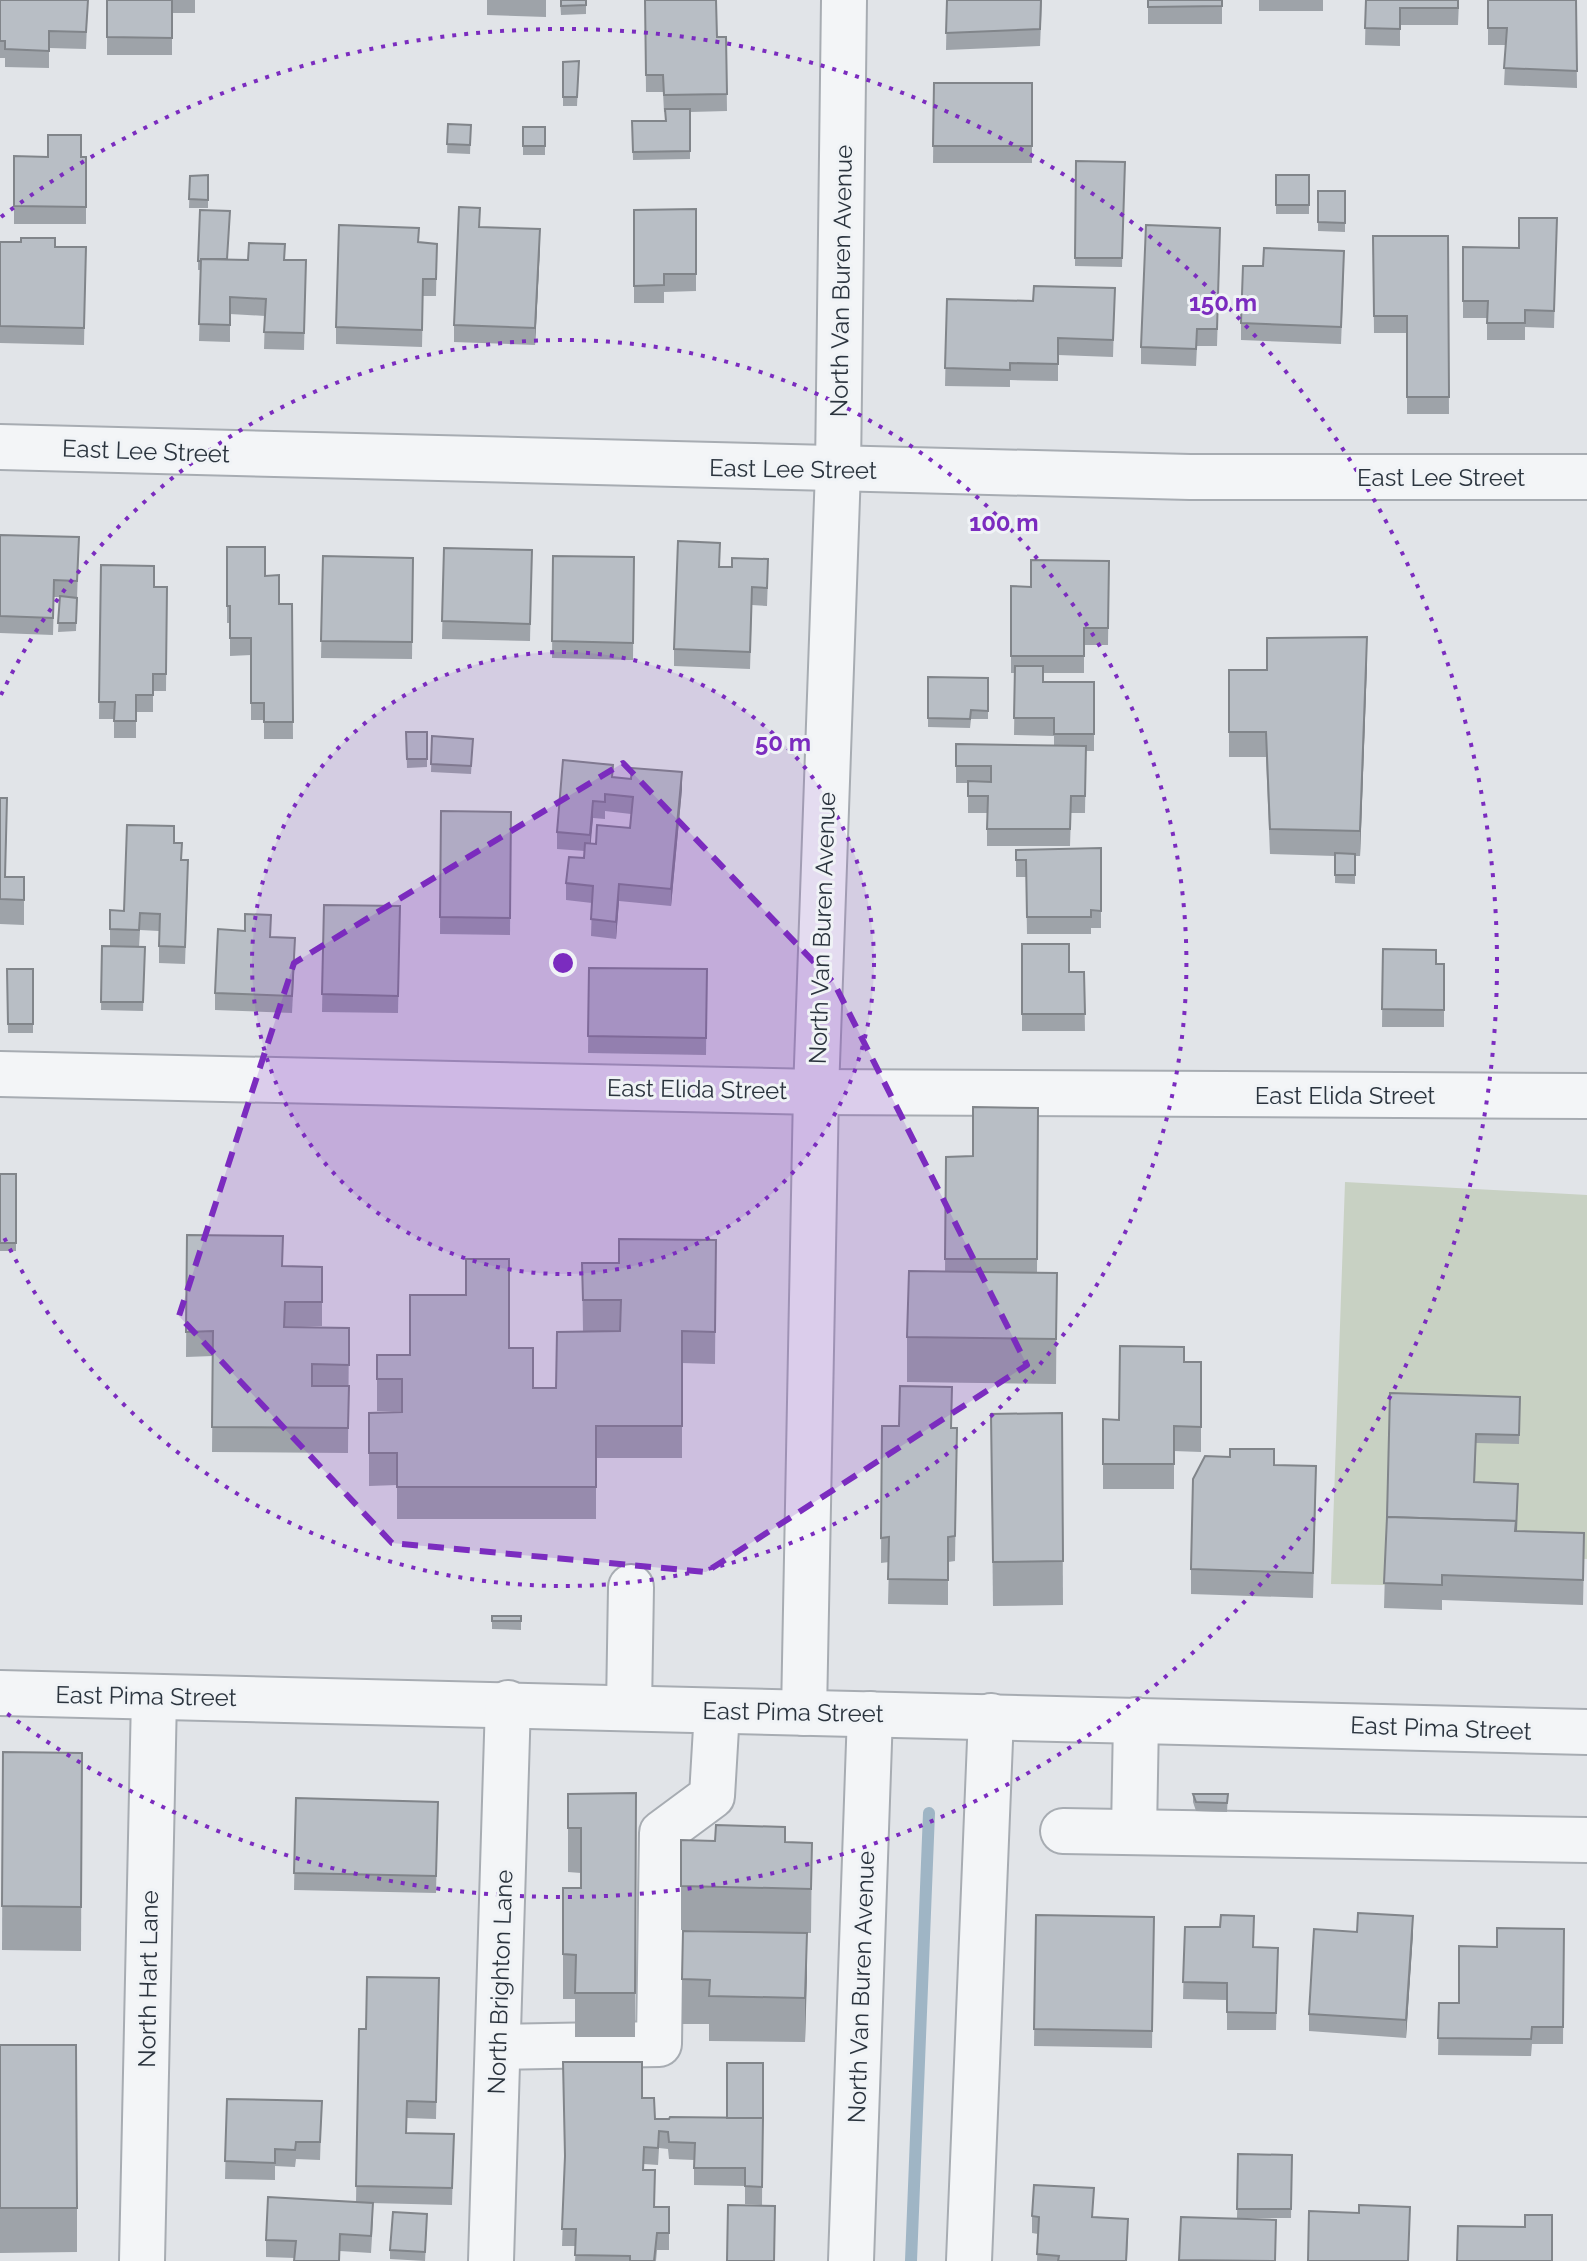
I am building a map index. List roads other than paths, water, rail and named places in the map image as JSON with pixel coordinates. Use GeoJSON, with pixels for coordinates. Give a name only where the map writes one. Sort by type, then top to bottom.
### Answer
{"type":"FeatureCollection","features":[{"type":"Feature","properties":{"kind":"street","name":"North Van Buren Avenue"},"geometry":{"type":"LineString","coordinates":[[804,1713],[816,1092],[838,470],[844,0]]}},
{"type":"Feature","properties":{"kind":"street","name":"East Lee Street"},"geometry":{"type":"LineString","coordinates":[[0,447],[1190,477],[1587,477]]}},
{"type":"Feature","properties":{"kind":"street","name":"East Elida Street"},"geometry":{"type":"LineString","coordinates":[[0,1074],[816,1092],[1587,1096]]}},
{"type":"Feature","properties":{"kind":"street"},"geometry":{"type":"LineString","coordinates":[[629,1708],[631,1587]]}},
{"type":"Feature","properties":{"kind":"street","name":"East Pima Street"},"geometry":{"type":"LineString","coordinates":[[0,1693],[508,1703],[1587,1732]]}},
{"type":"Feature","properties":{"kind":"street","name":"North Hart Lane"},"geometry":{"type":"LineString","coordinates":[[142,2261],[154,1697]]}},
{"type":"Feature","properties":{"kind":"street","name":"North Brighton Lane"},"geometry":{"type":"LineString","coordinates":[[491,2261],[508,1703]]}},
{"type":"Feature","properties":{"kind":"street"},"geometry":{"type":"LineString","coordinates":[[498,2047],[659,2044],[662,1833],[712,1796],[717,1711]]}},
{"type":"Feature","properties":{"kind":"street","name":"North Van Buren Avenue"},"geometry":{"type":"LineString","coordinates":[[851,2261],[870,1714]]}},
{"type":"Feature","properties":{"kind":"street"},"geometry":{"type":"LineString","coordinates":[[969,2261],[991,1716]]}},
{"type":"Feature","properties":{"kind":"street"},"geometry":{"type":"LineString","coordinates":[[1134,1832],[1136,1720]]}},
{"type":"Feature","properties":{"kind":"street"},"geometry":{"type":"LineString","coordinates":[[1063,1831],[1587,1840]]}},
{"type":"Feature","properties":{"kind":"waterway"},"geometry":{"type":"LineString","coordinates":[[911,2261],[929,1813]]}}]}
